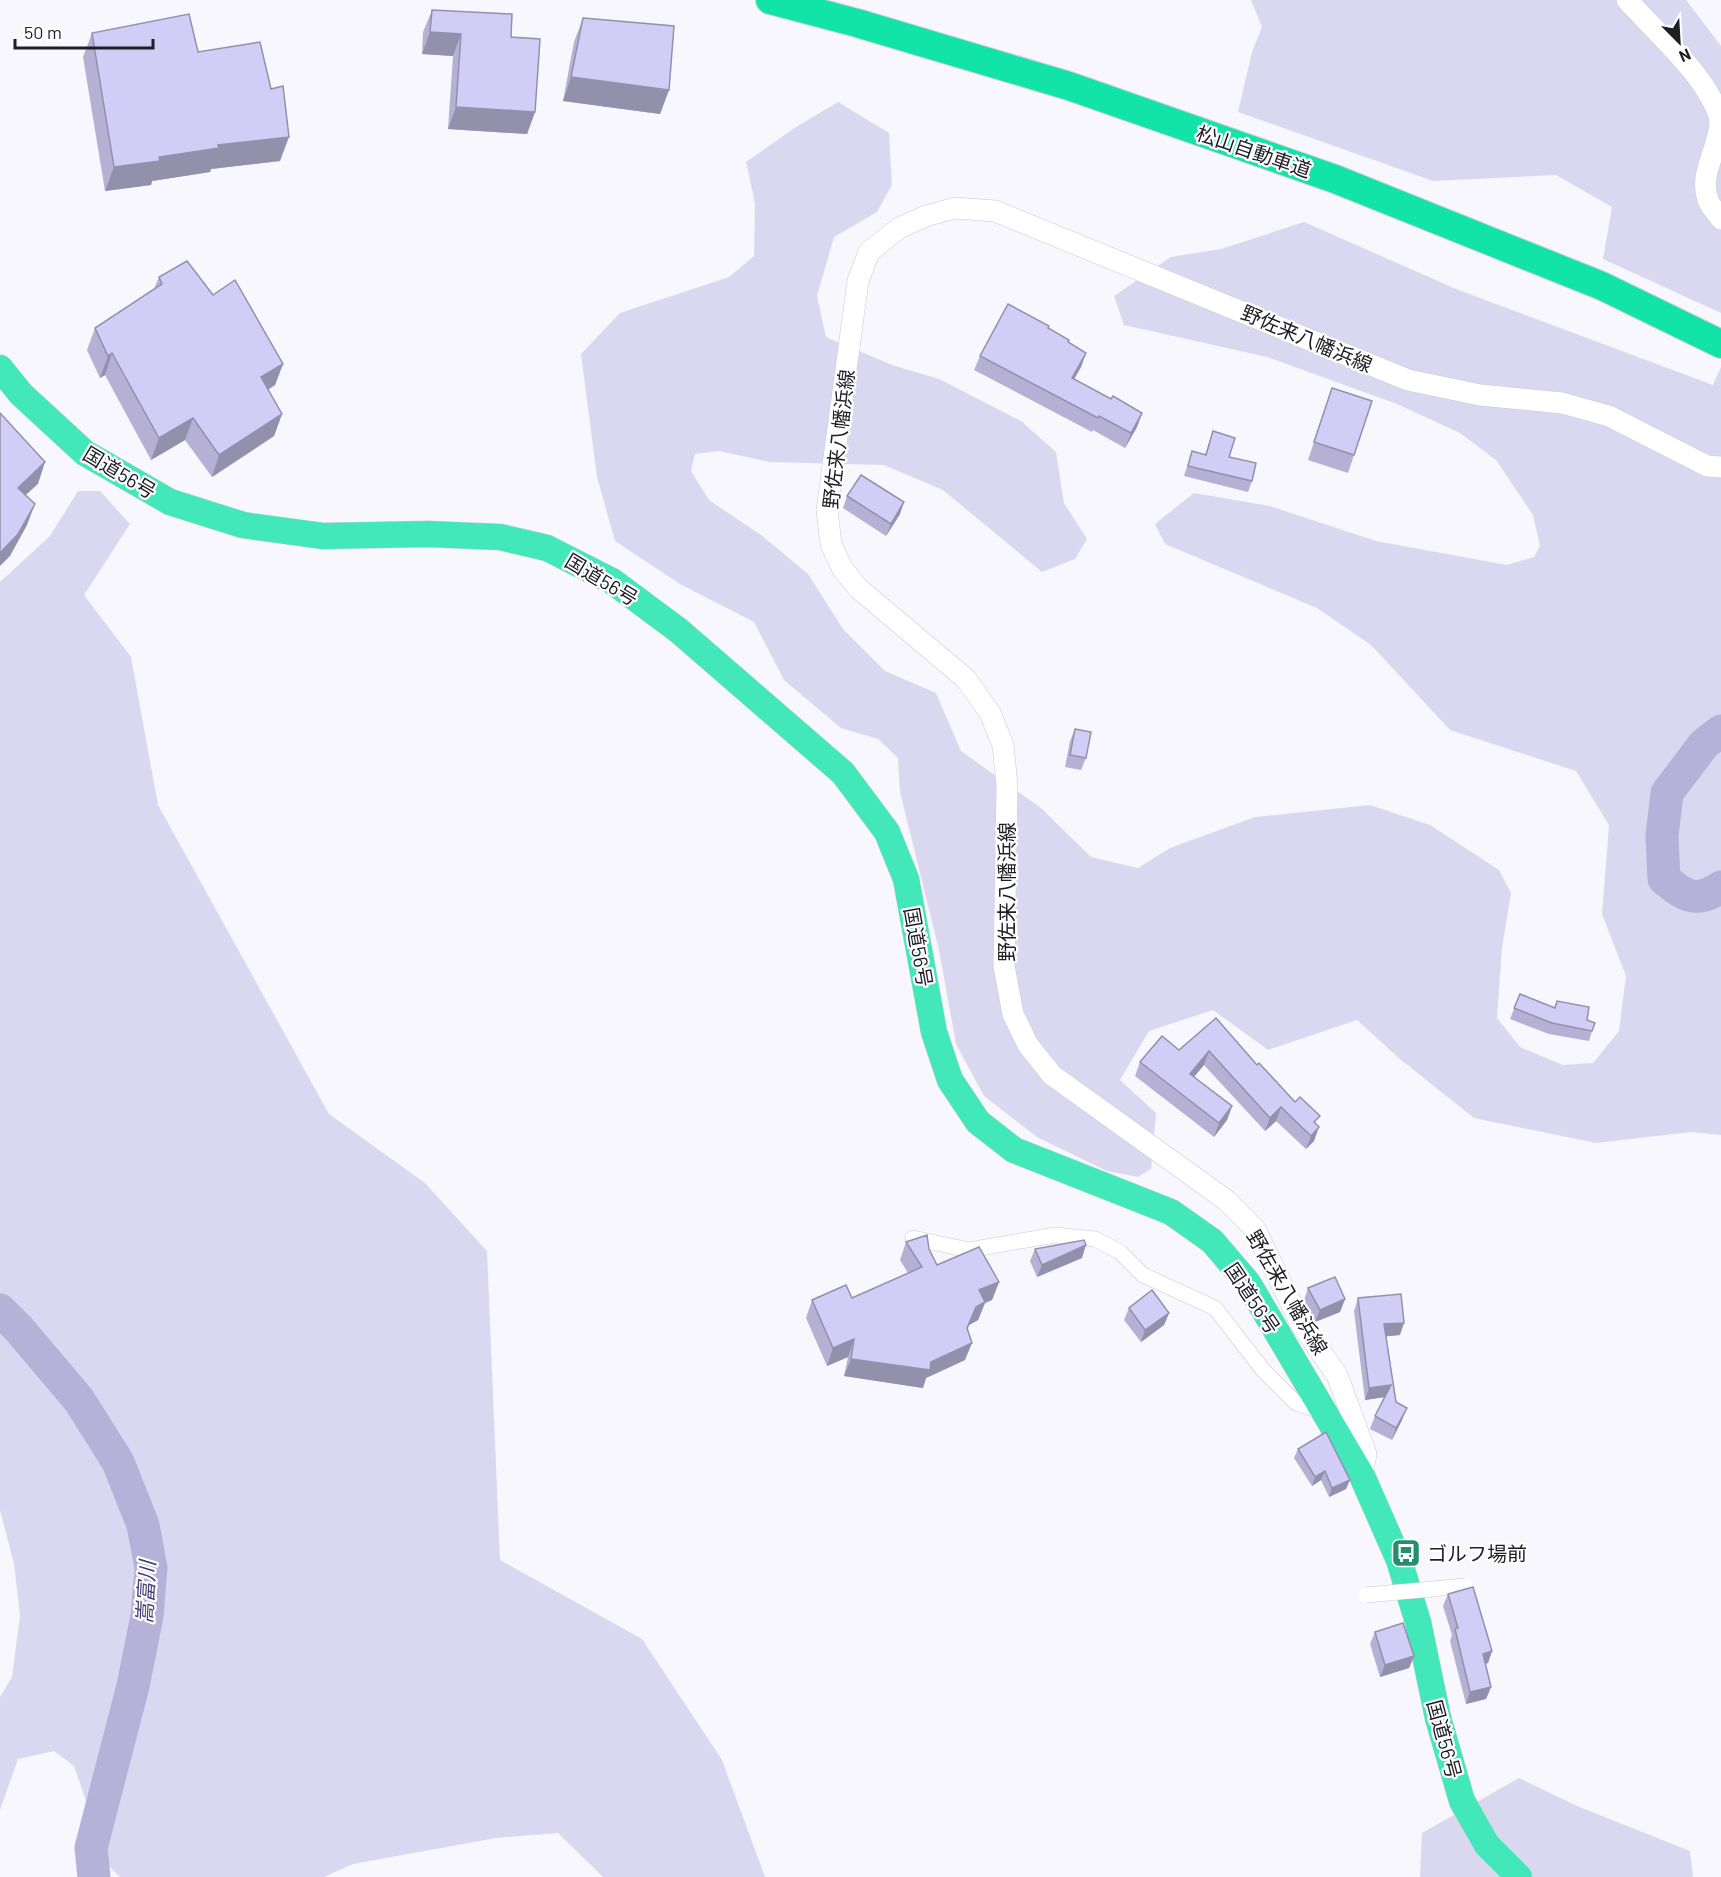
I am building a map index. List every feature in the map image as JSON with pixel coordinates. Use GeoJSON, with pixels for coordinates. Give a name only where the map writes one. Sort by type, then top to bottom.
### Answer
{"type":"FeatureCollection","features":[{"type":"Feature","properties":{"kind":"highway","name":"松山自動車道"},"geometry":{"type":"LineString","coordinates":[[770,0],[857,22],[1069,86],[1335,179],[1602,286],[1721,344]]}},
{"type":"Feature","properties":{"kind":"highway","name":"国道56号"},"geometry":{"type":"LineString","coordinates":[[0,368],[21,394],[85,453],[170,502],[243,525],[323,536],[428,534],[500,537],[547,548],[612,581],[678,630],[843,773],[887,832],[906,879],[934,1032],[950,1080],[978,1122],[1014,1150],[1172,1212],[1212,1241],[1248,1283],[1362,1476],[1399,1560],[1418,1622],[1438,1718],[1462,1801],[1487,1845],[1519,1877]]}},
{"type":"Feature","properties":{"kind":"main road"},"geometry":{"type":"LineString","coordinates":[[1627,0],[1702,83],[1720,121],[1719,143],[1706,177],[1708,200],[1721,219]]}},
{"type":"Feature","properties":{"kind":"main road","name":"野佐来八幡浜線"},"geometry":{"type":"LineString","coordinates":[[1362,1476],[1366,1454],[1337,1375],[1301,1324],[1255,1229],[1226,1200],[1052,1076],[1028,1045],[1013,1014],[1004,966],[1007,785],[1003,745],[990,713],[966,679],[858,588],[842,568],[831,544],[827,510],[858,281],[869,252],[899,228],[926,216],[955,208],[995,211],[1408,380],[1480,395],[1562,404],[1609,416],[1707,466],[1721,467]]}},
{"type":"Feature","properties":{"kind":"street"},"geometry":{"type":"LineString","coordinates":[[913,1238],[969,1250],[1055,1235],[1095,1239],[1120,1252],[1143,1275],[1215,1308],[1263,1370],[1296,1403],[1325,1413]]}},
{"type":"Feature","properties":{"kind":"street"},"geometry":{"type":"LineString","coordinates":[[1366,1596],[1466,1586]]}},
{"type":"Feature","properties":{"kind":"shaded area"},"geometry":{"type":"Polygon","coordinates":[[[1251,0],[1686,0],[1721,46],[1721,313],[1603,259],[1612,207],[1556,175],[1433,181],[1238,112],[1252,52],[1262,27],[1251,0]]]}},
{"type":"Feature","properties":{"kind":"shaded area"},"geometry":{"type":"Polygon","coordinates":[[[838,102],[889,133],[892,185],[877,212],[834,237],[817,296],[826,337],[892,365],[939,379],[1021,421],[1056,452],[1064,503],[1087,539],[1075,559],[1042,572],[943,490],[884,465],[770,462],[719,451],[695,454],[691,471],[709,500],[761,535],[808,574],[843,629],[885,671],[936,693],[961,751],[1041,808],[1091,857],[1138,868],[1170,848],[1255,817],[1370,805],[1430,825],[1499,870],[1511,893],[1502,948],[1497,1018],[1520,1047],[1563,1065],[1593,1063],[1619,1031],[1626,976],[1602,914],[1609,825],[1576,771],[1450,730],[1371,645],[1317,608],[1165,544],[1155,524],[1194,493],[1270,506],[1376,541],[1507,565],[1534,557],[1540,546],[1533,515],[1496,460],[1460,433],[1397,404],[1267,357],[1124,325],[1114,296],[1171,257],[1221,249],[1304,222],[1456,289],[1713,385],[1721,367],[1721,1135],[1691,1132],[1596,1143],[1474,1118],[1400,1059],[1357,1020],[1268,1050],[1213,1010],[1149,1031],[1120,1080],[1156,1113],[1151,1169],[1138,1177],[1107,1171],[1037,1137],[984,1096],[956,1044],[939,950],[900,792],[898,758],[878,739],[841,728],[784,680],[754,622],[680,584],[615,541],[597,477],[581,354],[620,313],[729,277],[754,256],[755,203],[746,162],[796,127],[838,102]]]}},
{"type":"Feature","properties":{"kind":"shaded area"},"geometry":{"type":"Polygon","coordinates":[[[78,491],[100,491],[130,524],[84,595],[131,657],[158,805],[329,1114],[425,1183],[487,1251],[500,1560],[642,1639],[722,1760],[765,1877],[603,1877],[558,1833],[496,1838],[353,1864],[324,1877],[120,1877],[108,1865],[74,1766],[54,1751],[18,1759],[0,1810],[0,1697],[12,1677],[20,1616],[14,1564],[0,1510],[0,582],[50,536],[78,491]]]}},
{"type":"Feature","properties":{"kind":"shaded area"},"geometry":{"type":"Polygon","coordinates":[[[1519,1778],[1577,1806],[1690,1851],[1693,1877],[1420,1877],[1422,1833],[1519,1778]]]}},
{"type":"Feature","properties":{"kind":"building"},"geometry":{"type":"Polygon","coordinates":[[[432,10],[512,14],[511,37],[540,39],[535,112],[456,107],[461,34],[430,32],[432,10]]]}},
{"type":"Feature","properties":{"kind":"building"},"geometry":{"type":"Polygon","coordinates":[[[189,14],[198,52],[260,42],[271,89],[283,86],[289,137],[218,145],[219,148],[159,157],[160,161],[114,167],[92,33],[189,14]]]}},
{"type":"Feature","properties":{"kind":"building"},"geometry":{"type":"Polygon","coordinates":[[[583,18],[674,26],[669,90],[571,77],[583,18]]]}},
{"type":"Feature","properties":{"kind":"building"},"geometry":{"type":"Polygon","coordinates":[[[187,261],[213,295],[235,280],[283,364],[261,377],[282,414],[219,455],[193,418],[159,438],[112,353],[108,356],[95,328],[162,284],[159,277],[187,261]]]}},
{"type":"Feature","properties":{"kind":"building"},"geometry":{"type":"Polygon","coordinates":[[[1008,304],[1049,326],[1048,328],[1086,353],[1072,378],[1111,399],[1113,396],[1142,413],[1131,433],[980,356],[1008,304]]]}},
{"type":"Feature","properties":{"kind":"building"},"geometry":{"type":"Polygon","coordinates":[[[1332,388],[1372,401],[1354,455],[1314,442],[1332,388]]]}},
{"type":"Feature","properties":{"kind":"building"},"geometry":{"type":"Polygon","coordinates":[[[0,413],[45,462],[18,488],[35,504],[18,534],[0,553],[0,413]]]}},
{"type":"Feature","properties":{"kind":"building"},"geometry":{"type":"Polygon","coordinates":[[[1213,431],[1235,438],[1229,457],[1256,463],[1252,481],[1188,466],[1192,451],[1206,455],[1213,431]]]}},
{"type":"Feature","properties":{"kind":"building"},"geometry":{"type":"Polygon","coordinates":[[[861,475],[904,502],[891,524],[847,496],[861,475]]]}},
{"type":"Feature","properties":{"kind":"building"},"geometry":{"type":"Polygon","coordinates":[[[1075,729],[1091,732],[1086,758],[1070,755],[1075,729]]]}},
{"type":"Feature","properties":{"kind":"building"},"geometry":{"type":"Polygon","coordinates":[[[1520,994],[1555,1008],[1557,1001],[1589,1007],[1587,1020],[1595,1023],[1592,1031],[1552,1023],[1514,1008],[1520,994]]]}},
{"type":"Feature","properties":{"kind":"building"},"geometry":{"type":"Polygon","coordinates":[[[1216,1018],[1257,1065],[1259,1063],[1295,1102],[1300,1097],[1320,1116],[1314,1122],[1319,1127],[1311,1136],[1281,1107],[1270,1118],[1209,1051],[1190,1074],[1232,1106],[1219,1123],[1140,1062],[1162,1036],[1179,1050],[1216,1018]]]}},
{"type":"Feature","properties":{"kind":"building"},"geometry":{"type":"Polygon","coordinates":[[[927,1235],[929,1249],[937,1265],[979,1247],[999,1282],[979,1290],[985,1302],[976,1307],[967,1328],[972,1343],[931,1362],[930,1370],[851,1359],[854,1339],[833,1348],[812,1300],[846,1285],[852,1298],[922,1267],[906,1242],[927,1235]]]}},
{"type":"Feature","properties":{"kind":"building"},"geometry":{"type":"Polygon","coordinates":[[[1084,1240],[1086,1245],[1042,1265],[1035,1249],[1084,1240]]]}},
{"type":"Feature","properties":{"kind":"building"},"geometry":{"type":"Polygon","coordinates":[[[1335,1277],[1345,1299],[1320,1310],[1308,1288],[1335,1277]]]}},
{"type":"Feature","properties":{"kind":"building"},"geometry":{"type":"Polygon","coordinates":[[[1152,1290],[1169,1313],[1145,1330],[1129,1308],[1152,1290]]]}},
{"type":"Feature","properties":{"kind":"building"},"geometry":{"type":"Polygon","coordinates":[[[1401,1294],[1404,1323],[1384,1324],[1396,1402],[1407,1408],[1396,1428],[1375,1416],[1391,1385],[1369,1388],[1358,1298],[1401,1294]]]}},
{"type":"Feature","properties":{"kind":"building"},"geometry":{"type":"Polygon","coordinates":[[[1326,1432],[1350,1480],[1332,1488],[1325,1471],[1315,1477],[1298,1449],[1326,1432]]]}},
{"type":"Feature","properties":{"kind":"building"},"geometry":{"type":"Polygon","coordinates":[[[1473,1587],[1492,1651],[1483,1654],[1491,1687],[1470,1692],[1455,1629],[1458,1628],[1448,1594],[1473,1587]]]}},
{"type":"Feature","properties":{"kind":"building"},"geometry":{"type":"Polygon","coordinates":[[[1403,1623],[1414,1656],[1385,1665],[1375,1632],[1403,1623]]]}},
{"type":"Feature","properties":{"kind":"waterway"},"geometry":{"type":"LineString","coordinates":[[1721,731],[1704,744],[1667,793],[1662,836],[1664,879],[1678,890],[1691,896],[1704,895],[1721,887]]}},
{"type":"Feature","properties":{"kind":"waterway","name":"嵩富川"},"geometry":{"type":"LineString","coordinates":[[0,1310],[79,1400],[118,1462],[143,1525],[151,1568],[147,1616],[133,1686],[91,1848],[94,1877]]}},
{"type":"Feature","properties":{"kind":"place","name":"ゴルフ場前"},"geometry":{"type":"Point","coordinates":[1406,1553]}}]}
